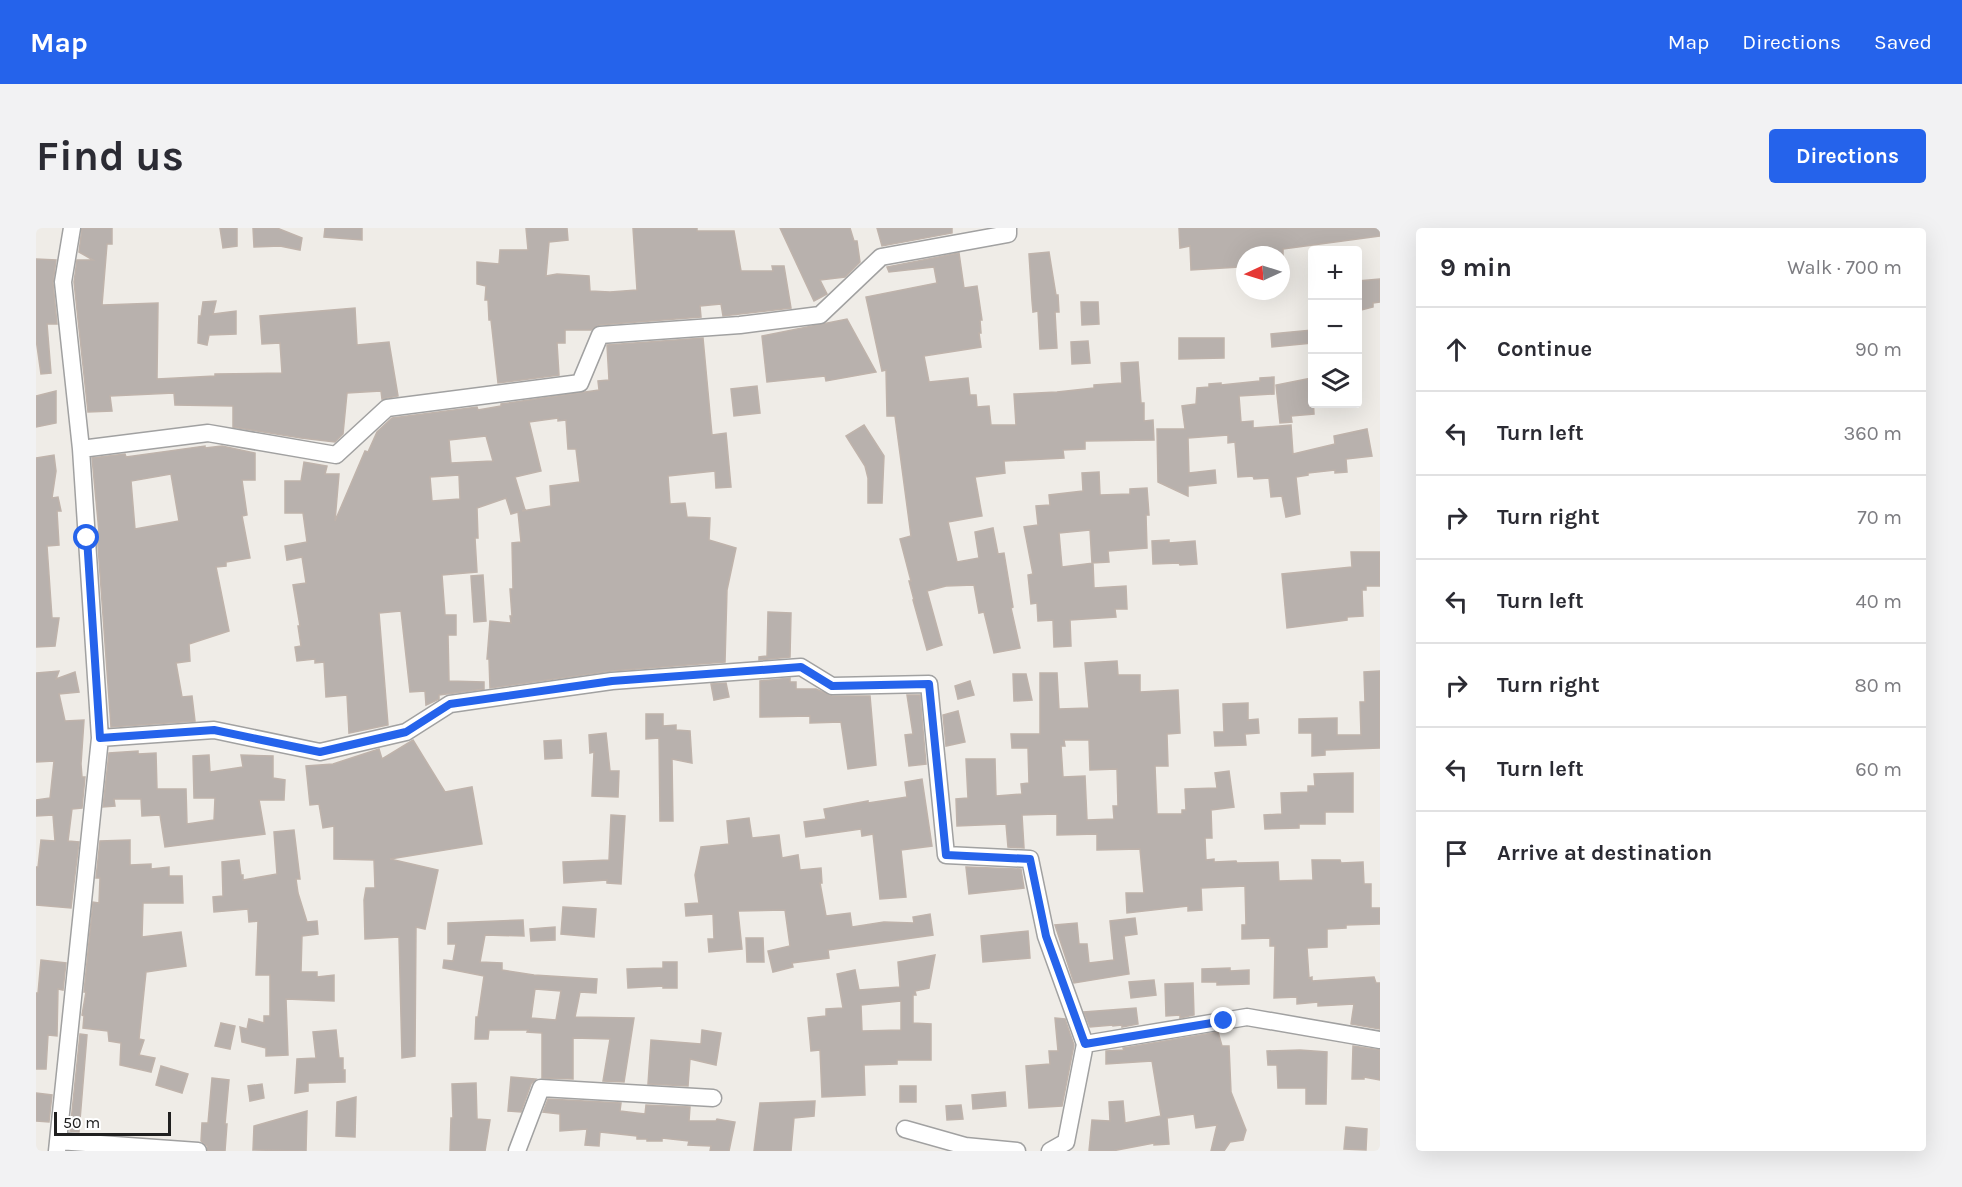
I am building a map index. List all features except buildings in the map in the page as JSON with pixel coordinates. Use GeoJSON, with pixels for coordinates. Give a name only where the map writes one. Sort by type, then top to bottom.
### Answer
{"type":"FeatureCollection","features":[{"type":"Feature","properties":{"kind":"street"},"geometry":{"type":"LineString","coordinates":[[72,228],[63,282],[81,449],[100,738],[58,1146],[198,1151]]}},
{"type":"Feature","properties":{"kind":"street"},"geometry":{"type":"LineString","coordinates":[[81,449],[208,433],[336,455],[387,408],[580,383],[600,335],[740,325],[820,315],[881,257],[1008,234],[1008,228]]}},
{"type":"Feature","properties":{"kind":"street"},"geometry":{"type":"LineString","coordinates":[[100,738],[214,730],[320,752],[406,732],[450,704],[612,681],[801,667],[832,686],[929,684],[946,855],[1030,859],[1046,936],[1085,1044],[1066,1142],[1050,1151]]}},
{"type":"Feature","properties":{"kind":"street"},"geometry":{"type":"LineString","coordinates":[[1085,1044],[1247,1017],[1380,1040]]}},
{"type":"Feature","properties":{"kind":"street"},"geometry":{"type":"LineString","coordinates":[[517,1151],[541,1088],[713,1098]]}},
{"type":"Feature","properties":{"kind":"street"},"geometry":{"type":"LineString","coordinates":[[905,1130],[965,1146],[1017,1151]]}},
{"type":"Feature","properties":{"kind":"route"},"geometry":{"type":"LineString","coordinates":[[87,538],[100,738],[214,730],[320,752],[406,732],[450,704],[612,681],[801,667],[832,686],[929,684],[946,855],[1030,859],[1046,936],[1085,1044],[1224,1021]]}}]}
